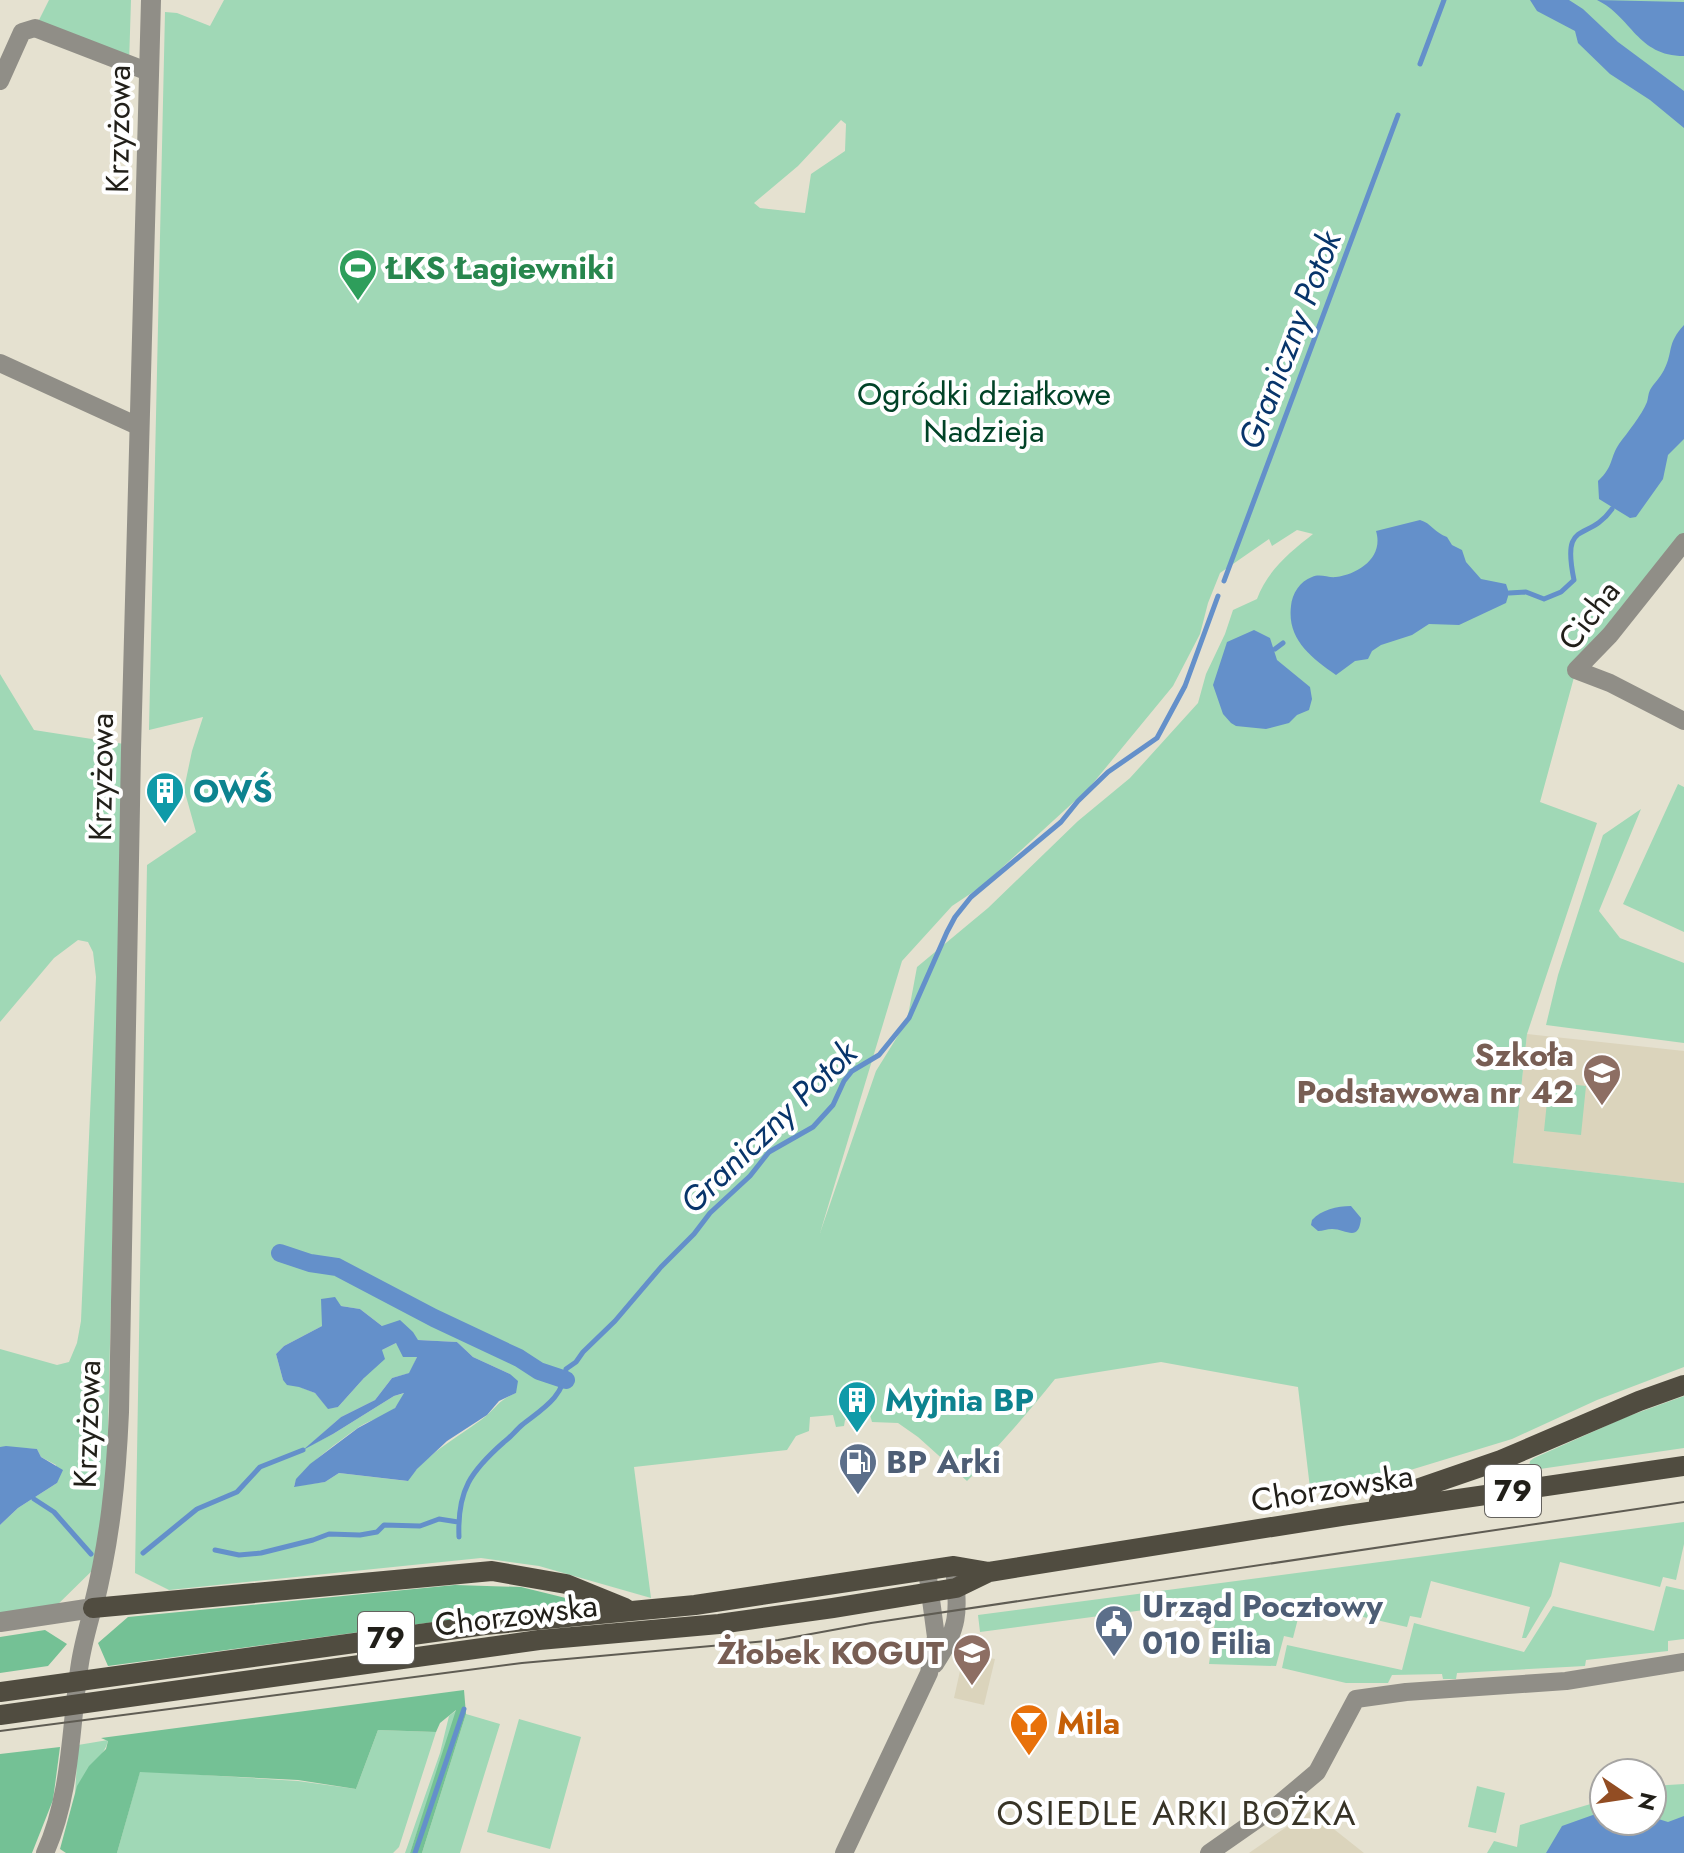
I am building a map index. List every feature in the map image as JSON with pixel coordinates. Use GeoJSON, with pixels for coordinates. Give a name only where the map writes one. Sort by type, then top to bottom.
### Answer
{"type":"FeatureCollection","features":[{"type":"Feature","properties":{"kind":"main road"},"geometry":{"type":"LineString","coordinates":[[1341,1516],[1501,1460],[1684,1385]]}},
{"type":"Feature","properties":{"kind":"main road","name":"Chorzowska"},"geometry":{"type":"LineString","coordinates":[[0,1715],[539,1640],[719,1624],[956,1588],[989,1572],[1684,1466]]}},
{"type":"Feature","properties":{"kind":"main road","name":"Chorzowska"},"geometry":{"type":"LineString","coordinates":[[0,1692],[485,1625],[695,1605],[954,1566],[989,1572]]}},
{"type":"Feature","properties":{"kind":"main road"},"geometry":{"type":"LineString","coordinates":[[93,1608],[492,1571],[566,1584],[633,1611]]}},
{"type":"Feature","properties":{"kind":"street","name":"Krzyżowa"},"geometry":{"type":"LineString","coordinates":[[93,1608],[113,1508],[119,1412],[151,0]]}},
{"type":"Feature","properties":{"kind":"street"},"geometry":{"type":"LineString","coordinates":[[0,81],[22,32],[35,28],[149,72]]}},
{"type":"Feature","properties":{"kind":"street"},"geometry":{"type":"LineString","coordinates":[[0,363],[140,427]]}},
{"type":"Feature","properties":{"kind":"street","name":"Cicha"},"geometry":{"type":"LineString","coordinates":[[1684,542],[1610,635],[1576,670],[1610,683],[1684,721]]}},
{"type":"Feature","properties":{"kind":"street"},"geometry":{"type":"LineString","coordinates":[[847,1852],[929,1673],[955,1627],[954,1566]]}},
{"type":"Feature","properties":{"kind":"street"},"geometry":{"type":"LineString","coordinates":[[927,1570],[936,1637],[929,1673]]}},
{"type":"Feature","properties":{"kind":"street"},"geometry":{"type":"LineString","coordinates":[[0,1622],[93,1608],[80,1661],[61,1810],[45,1853]]}},
{"type":"Feature","properties":{"kind":"street"},"geometry":{"type":"LineString","coordinates":[[1209,1853],[1279,1804],[1317,1772],[1356,1699],[1406,1692],[1566,1681],[1684,1662]]}},
{"type":"Feature","properties":{"kind":"shaded area","name":"Szkoła Podstawowa nr 42"},"geometry":{"type":"Polygon","coordinates":[[[1527,1034],[1684,1051],[1684,1183],[1513,1163],[1527,1034]]]}},
{"type":"Feature","properties":{"kind":"shaded area","name":"Żłobek KOGUT"},"geometry":{"type":"Polygon","coordinates":[[[964,1653],[995,1659],[984,1705],[954,1698],[964,1653]]]}},
{"type":"Feature","properties":{"kind":"shaded area"},"geometry":{"type":"Polygon","coordinates":[[[1311,1811],[1364,1853],[1249,1853],[1279,1832],[1311,1811]]]}},
{"type":"Feature","properties":{"kind":"green space"},"geometry":{"type":"Polygon","coordinates":[[[49,0],[131,0],[129,64],[35,28],[49,0]]]}},
{"type":"Feature","properties":{"kind":"green space","name":"Ogródki działkowe Nadzieja"},"geometry":{"type":"Polygon","coordinates":[[[224,0],[1684,0],[1684,542],[1576,670],[1540,802],[1597,823],[1527,1034],[1513,1163],[1684,1183],[1684,1367],[1597,1400],[1512,1439],[1394,1475],[1310,1488],[1298,1387],[1161,1362],[1055,1379],[967,1481],[898,1423],[872,1422],[870,1415],[845,1420],[844,1426],[836,1427],[833,1415],[810,1417],[809,1431],[796,1436],[787,1450],[634,1467],[651,1598],[539,1566],[481,1558],[169,1590],[135,1573],[147,865],[196,832],[184,789],[203,717],[149,730],[165,12],[177,13],[210,26],[224,0]],[[841,120],[798,166],[754,203],[760,208],[805,213],[811,174],[845,151],[846,124],[841,120]],[[1297,530],[1272,546],[1269,539],[1220,573],[1200,634],[1173,686],[1089,788],[982,886],[952,906],[902,961],[820,1233],[876,1071],[907,1021],[917,967],[988,908],[1078,821],[1130,778],[1198,703],[1206,674],[1233,610],[1257,599],[1273,571],[1313,534],[1297,530]],[[341,1306],[322,1326],[284,1346],[276,1354],[283,1380],[315,1393],[328,1408],[338,1407],[364,1378],[382,1350],[396,1343],[411,1356],[417,1357],[410,1373],[392,1378],[375,1400],[341,1417],[307,1447],[394,1396],[405,1393],[394,1409],[359,1427],[333,1446],[304,1471],[294,1486],[325,1482],[339,1473],[407,1481],[435,1452],[516,1393],[510,1374],[473,1357],[457,1342],[418,1340],[382,1326],[360,1309],[341,1306]]]}},
{"type":"Feature","properties":{"kind":"green space"},"geometry":{"type":"Polygon","coordinates":[[[0,674],[34,730],[124,744],[105,1558],[49,1613],[0,1622],[0,1525],[18,1508],[57,1483],[56,1465],[41,1457],[37,1449],[0,1447],[0,1349],[57,1365],[69,1362],[77,1343],[81,1321],[96,977],[93,952],[88,942],[78,940],[54,958],[0,1022],[0,674]]]}},
{"type":"Feature","properties":{"kind":"green space"},"geometry":{"type":"Polygon","coordinates":[[[1678,784],[1684,787],[1684,932],[1623,904],[1678,784]]]}},
{"type":"Feature","properties":{"kind":"green space"},"geometry":{"type":"Polygon","coordinates":[[[1641,809],[1599,911],[1620,938],[1684,963],[1684,1043],[1546,1025],[1558,975],[1603,835],[1641,809]]]}},
{"type":"Feature","properties":{"kind":"green space"},"geometry":{"type":"Polygon","coordinates":[[[1549,1082],[1586,1086],[1581,1135],[1544,1131],[1549,1082]]]}},
{"type":"Feature","properties":{"kind":"green space"},"geometry":{"type":"Polygon","coordinates":[[[1684,1396],[1684,1448],[1533,1470],[1529,1468],[1534,1458],[1626,1417],[1684,1396]]]}},
{"type":"Feature","properties":{"kind":"green space"},"geometry":{"type":"Polygon","coordinates":[[[1684,1522],[1684,1544],[1676,1580],[1663,1577],[1660,1587],[1560,1562],[1551,1596],[1526,1638],[1522,1638],[1530,1607],[1431,1581],[1421,1618],[1410,1616],[1407,1627],[1302,1603],[1293,1638],[1284,1636],[1276,1666],[1209,1664],[1218,1600],[980,1632],[978,1615],[1684,1522]]]}},
{"type":"Feature","properties":{"kind":"green space"},"geometry":{"type":"Polygon","coordinates":[[[455,1585],[521,1587],[582,1602],[108,1666],[98,1643],[128,1617],[455,1585]]]}},
{"type":"Feature","properties":{"kind":"green space"},"geometry":{"type":"Polygon","coordinates":[[[1666,1586],[1684,1590],[1684,1639],[1668,1641],[1668,1651],[1586,1660],[1585,1666],[1457,1673],[1456,1679],[1443,1679],[1442,1674],[1392,1675],[1388,1683],[1346,1683],[1282,1668],[1287,1645],[1402,1670],[1414,1623],[1524,1652],[1553,1606],[1654,1631],[1666,1586]]]}},
{"type":"Feature","properties":{"kind":"green space"},"geometry":{"type":"Polygon","coordinates":[[[45,1630],[67,1644],[48,1666],[0,1673],[0,1637],[45,1630]]]}},
{"type":"Feature","properties":{"kind":"green space"},"geometry":{"type":"Polygon","coordinates":[[[464,1690],[466,1714],[422,1853],[410,1853],[456,1710],[440,1723],[436,1732],[378,1730],[356,1789],[298,1780],[140,1772],[117,1853],[66,1853],[60,1849],[77,1786],[89,1766],[106,1749],[108,1741],[101,1738],[464,1690]]]}},
{"type":"Feature","properties":{"kind":"green space"},"geometry":{"type":"Polygon","coordinates":[[[458,1709],[410,1853],[405,1853],[440,1753],[449,1716],[458,1709]]]}},
{"type":"Feature","properties":{"kind":"green space"},"geometry":{"type":"Polygon","coordinates":[[[466,1714],[500,1724],[460,1853],[422,1853],[466,1714]]]}},
{"type":"Feature","properties":{"kind":"green space"},"geometry":{"type":"Polygon","coordinates":[[[519,1719],[581,1737],[550,1849],[487,1832],[519,1719]]]}},
{"type":"Feature","properties":{"kind":"green space"},"geometry":{"type":"Polygon","coordinates":[[[378,1730],[436,1732],[399,1847],[393,1853],[117,1853],[140,1771],[298,1781],[356,1789],[378,1730]]]}},
{"type":"Feature","properties":{"kind":"green space"},"geometry":{"type":"Polygon","coordinates":[[[108,1740],[82,1779],[75,1795],[78,1745],[108,1740]]]}},
{"type":"Feature","properties":{"kind":"green space"},"geometry":{"type":"Polygon","coordinates":[[[60,1747],[53,1800],[32,1853],[0,1853],[0,1754],[60,1747]]]}},
{"type":"Feature","properties":{"kind":"green space"},"geometry":{"type":"Polygon","coordinates":[[[1684,1784],[1684,1853],[1487,1853],[1494,1841],[1517,1847],[1520,1825],[1588,1805],[1588,1837],[1668,1837],[1668,1785],[1684,1784]]]}},
{"type":"Feature","properties":{"kind":"green space"},"geometry":{"type":"Polygon","coordinates":[[[1477,1786],[1505,1793],[1496,1833],[1468,1827],[1477,1786]]]}},
{"type":"Feature","properties":{"kind":"water"},"geometry":{"type":"Polygon","coordinates":[[[1530,0],[1569,0],[1618,42],[1684,91],[1684,128],[1650,100],[1610,74],[1578,43],[1575,31],[1537,11],[1530,0]]]}},
{"type":"Feature","properties":{"kind":"water"},"geometry":{"type":"Polygon","coordinates":[[[1597,0],[1684,2],[1684,56],[1656,50],[1645,43],[1609,7],[1597,0]]]}},
{"type":"Feature","properties":{"kind":"water"},"geometry":{"type":"Polygon","coordinates":[[[1684,325],[1684,439],[1668,455],[1663,479],[1636,517],[1630,518],[1599,499],[1598,481],[1645,407],[1650,390],[1667,363],[1672,343],[1684,325]]]}},
{"type":"Feature","properties":{"kind":"water"},"geometry":{"type":"Polygon","coordinates":[[[1420,520],[1462,550],[1466,562],[1481,579],[1506,584],[1509,593],[1506,603],[1459,625],[1429,624],[1412,635],[1381,645],[1372,651],[1368,659],[1355,661],[1336,675],[1309,654],[1297,638],[1291,618],[1295,593],[1312,577],[1345,575],[1368,563],[1376,549],[1376,531],[1420,520]]]}},
{"type":"Feature","properties":{"kind":"water"},"geometry":{"type":"Polygon","coordinates":[[[1254,630],[1270,638],[1277,660],[1310,687],[1312,699],[1309,710],[1289,723],[1266,729],[1231,723],[1223,714],[1213,685],[1227,642],[1254,630]]]}},
{"type":"Feature","properties":{"kind":"water"},"geometry":{"type":"Polygon","coordinates":[[[1351,1206],[1361,1218],[1355,1232],[1318,1231],[1311,1225],[1312,1220],[1325,1211],[1351,1206]]]}},
{"type":"Feature","properties":{"kind":"water"},"geometry":{"type":"Polygon","coordinates":[[[335,1297],[341,1306],[360,1309],[382,1326],[400,1320],[418,1340],[457,1342],[473,1357],[510,1374],[518,1381],[516,1393],[499,1401],[487,1415],[447,1441],[408,1481],[339,1473],[325,1482],[294,1487],[296,1479],[310,1464],[358,1428],[395,1408],[404,1393],[303,1450],[341,1417],[375,1400],[392,1378],[409,1373],[417,1357],[403,1357],[396,1343],[382,1350],[385,1359],[338,1407],[328,1409],[315,1393],[287,1385],[276,1354],[284,1346],[322,1326],[321,1299],[335,1297]]]}},
{"type":"Feature","properties":{"kind":"water"},"geometry":{"type":"Polygon","coordinates":[[[0,1447],[37,1449],[41,1457],[63,1470],[57,1483],[18,1508],[0,1525],[0,1447]]]}},
{"type":"Feature","properties":{"kind":"water"},"geometry":{"type":"Polygon","coordinates":[[[1684,1816],[1684,1853],[1546,1853],[1562,1826],[1588,1817],[1588,1837],[1668,1837],[1668,1822],[1684,1816]]]}},
{"type":"Feature","properties":{"kind":"waterway","name":"Graniczny Potok"},"geometry":{"type":"LineString","coordinates":[[1420,64],[1444,0]]}},
{"type":"Feature","properties":{"kind":"waterway","name":"Graniczny Potok"},"geometry":{"type":"LineString","coordinates":[[1224,581],[1398,115]]}},
{"type":"Feature","properties":{"kind":"waterway"},"geometry":{"type":"LineString","coordinates":[[1509,593],[1526,592],[1544,599],[1561,592],[1574,580],[1571,560],[1574,539],[1612,509]]}},
{"type":"Feature","properties":{"kind":"waterway","name":"Graniczny Potok"},"geometry":{"type":"LineString","coordinates":[[459,1537],[461,1506],[475,1472],[520,1427],[551,1402],[561,1387],[566,1369],[615,1321],[710,1213],[750,1176],[769,1152],[813,1127],[833,1105],[852,1071],[879,1055],[909,1018],[947,932],[971,897],[1061,822],[1108,772],[1157,738],[1185,686],[1218,596]]}},
{"type":"Feature","properties":{"kind":"waterway"},"geometry":{"type":"LineString","coordinates":[[1275,649],[1283,643]]}},
{"type":"Feature","properties":{"kind":"waterway"},"geometry":{"type":"LineString","coordinates":[[280,1253],[310,1263],[337,1267],[519,1358],[539,1371],[566,1380]]}},
{"type":"Feature","properties":{"kind":"waterway"},"geometry":{"type":"LineString","coordinates":[[143,1553],[197,1509],[237,1492],[260,1467],[303,1450]]}},
{"type":"Feature","properties":{"kind":"waterway"},"geometry":{"type":"LineString","coordinates":[[34,1499],[54,1512],[91,1554]]}},
{"type":"Feature","properties":{"kind":"waterway"},"geometry":{"type":"LineString","coordinates":[[215,1550],[239,1555],[261,1553],[329,1534],[377,1532],[384,1525],[420,1526],[439,1519],[458,1522]]}},
{"type":"Feature","properties":{"kind":"waterway","name":"Graniczny Potok"},"geometry":{"type":"LineString","coordinates":[[415,1853],[464,1709]]}},
{"type":"Feature","properties":{"kind":"tram line"},"geometry":{"type":"LineString","coordinates":[[0,1731],[522,1663],[778,1640],[871,1623],[1684,1502]]}},
{"type":"Feature","properties":{"kind":"place","name":"ŁKS Łagiewniki"},"geometry":{"type":"Point","coordinates":[358,302]}},
{"type":"Feature","properties":{"kind":"place","name":"OWŚ"},"geometry":{"type":"Point","coordinates":[165,825]}},
{"type":"Feature","properties":{"kind":"place","name":"Szkoła Podstawowa nr 42"},"geometry":{"type":"Point","coordinates":[1602,1107]}},
{"type":"Feature","properties":{"kind":"place","name":"Myjnia BP"},"geometry":{"type":"Point","coordinates":[857,1434]}},
{"type":"Feature","properties":{"kind":"place","name":"BP Arki"},"geometry":{"type":"Point","coordinates":[858,1496]}},
{"type":"Feature","properties":{"kind":"place","name":"Urząd Pocztowy 010 Filia"},"geometry":{"type":"Point","coordinates":[1114,1658]}},
{"type":"Feature","properties":{"kind":"place","name":"Żłobek KOGUT"},"geometry":{"type":"Point","coordinates":[972,1687]}},
{"type":"Feature","properties":{"kind":"place","name":"Mila"},"geometry":{"type":"Point","coordinates":[1029,1757]}},
{"type":"Feature","properties":{"kind":"district","name":"OSIEDLE ARKI BOŻKA"},"geometry":{"type":"Point","coordinates":[1177,1813]}}]}
